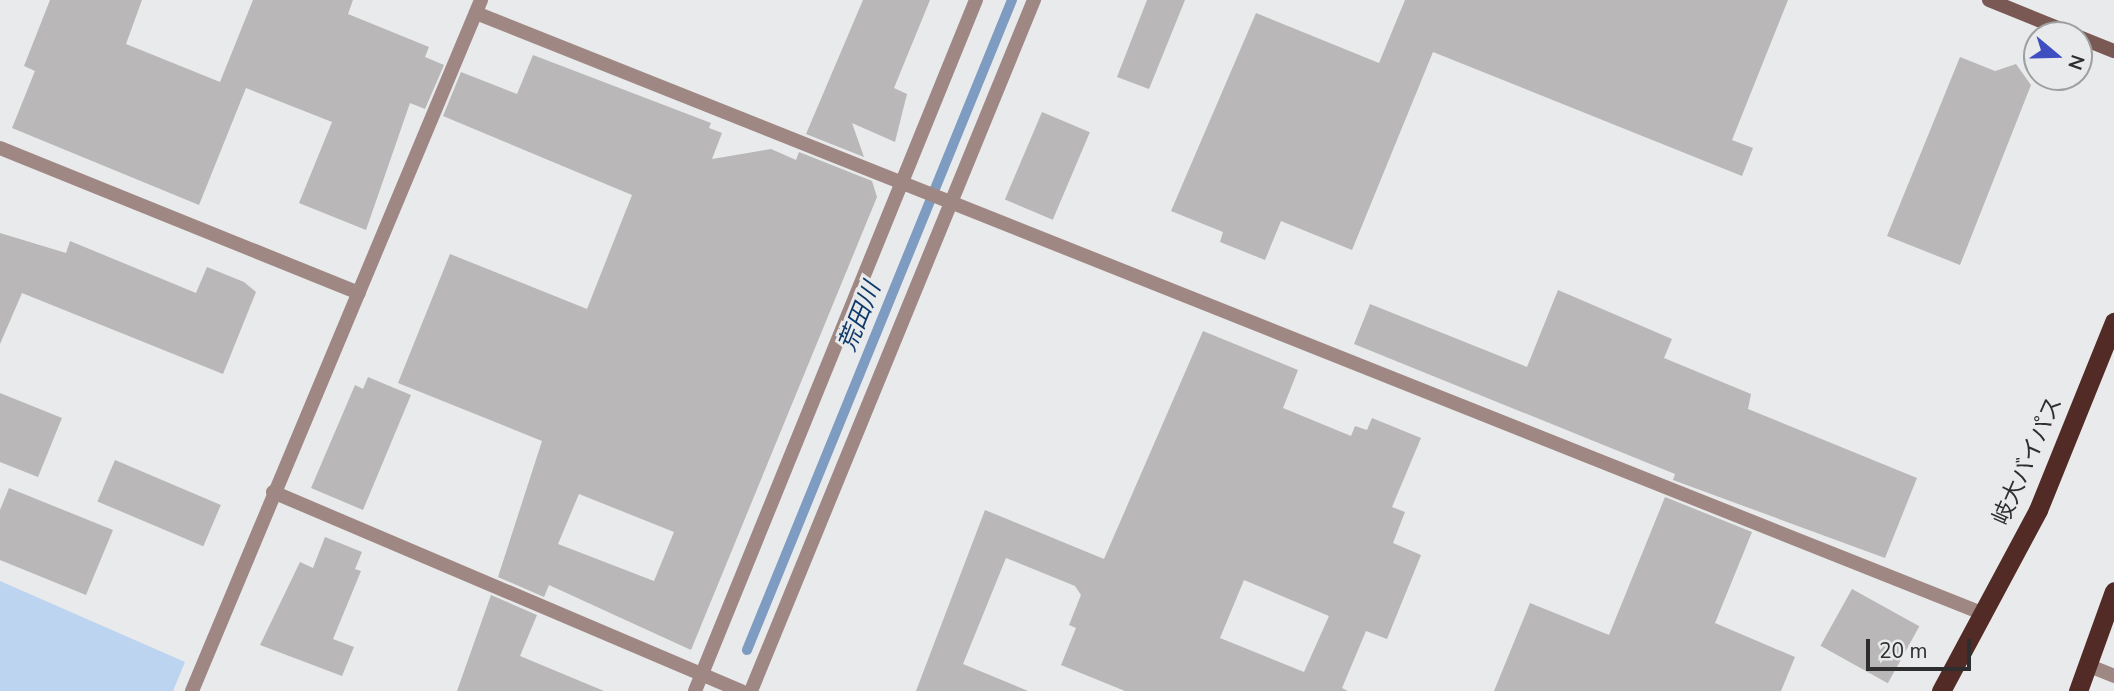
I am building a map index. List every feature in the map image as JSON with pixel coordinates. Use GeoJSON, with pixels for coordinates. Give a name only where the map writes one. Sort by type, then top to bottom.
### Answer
{"type":"FeatureCollection","features":[{"type":"Feature","properties":{"kind":"highway","name":"岐大バイパス"},"geometry":{"type":"LineString","coordinates":[[1941,691],[1979,612],[2038,510],[2114,322]]}},
{"type":"Feature","properties":{"kind":"highway"},"geometry":{"type":"LineString","coordinates":[[2078,691],[2114,591]]}},
{"type":"Feature","properties":{"kind":"main road"},"geometry":{"type":"LineString","coordinates":[[1989,0],[2040,21]]}},
{"type":"Feature","properties":{"kind":"main road"},"geometry":{"type":"LineString","coordinates":[[2093,42],[2114,51]]}},
{"type":"Feature","properties":{"kind":"street"},"geometry":{"type":"LineString","coordinates":[[695,691],[908,186],[976,0]]}},
{"type":"Feature","properties":{"kind":"street"},"geometry":{"type":"LineString","coordinates":[[751,691],[946,201],[1034,0]]}},
{"type":"Feature","properties":{"kind":"street"},"geometry":{"type":"LineString","coordinates":[[192,691],[273,492],[479,6],[908,186],[1979,612]]}},
{"type":"Feature","properties":{"kind":"street"},"geometry":{"type":"LineString","coordinates":[[0,148],[359,293]]}},
{"type":"Feature","properties":{"kind":"street"},"geometry":{"type":"LineString","coordinates":[[273,492],[741,691]]}},
{"type":"Feature","properties":{"kind":"street"},"geometry":{"type":"LineString","coordinates":[[2087,665],[2114,676]]}},
{"type":"Feature","properties":{"kind":"shaded area"},"geometry":{"type":"Polygon","coordinates":[[[0,581],[185,662],[173,691],[0,691],[0,581]]]}},
{"type":"Feature","properties":{"kind":"building"},"geometry":{"type":"Polygon","coordinates":[[[50,0],[142,0],[126,44],[220,82],[253,0],[353,0],[348,14],[429,47],[425,57],[444,65],[425,109],[410,103],[366,230],[299,203],[332,122],[246,88],[199,205],[12,128],[35,71],[24,66],[50,0]]]}},
{"type":"Feature","properties":{"kind":"building"},"geometry":{"type":"Polygon","coordinates":[[[863,0],[930,0],[894,88],[907,94],[895,142],[852,123],[864,157],[806,134],[863,0]]]}},
{"type":"Feature","properties":{"kind":"building"},"geometry":{"type":"Polygon","coordinates":[[[1147,0],[1185,0],[1149,89],[1117,77],[1147,0]]]}},
{"type":"Feature","properties":{"kind":"building"},"geometry":{"type":"Polygon","coordinates":[[[1405,0],[1788,0],[1732,140],[1753,148],[1742,176],[1433,52],[1352,250],[1281,221],[1265,260],[1220,242],[1223,232],[1171,211],[1256,13],[1379,63],[1405,0]]]}},
{"type":"Feature","properties":{"kind":"building"},"geometry":{"type":"Polygon","coordinates":[[[533,55],[711,123],[709,128],[722,133],[712,159],[771,149],[796,160],[799,152],[872,181],[877,197],[691,650],[549,585],[544,597],[498,577],[542,441],[398,383],[450,254],[587,309],[632,195],[443,116],[461,72],[517,94],[533,55]],[[579,494],[558,544],[654,581],[674,532],[579,494]]]}},
{"type":"Feature","properties":{"kind":"building"},"geometry":{"type":"Polygon","coordinates":[[[1960,57],[1995,71],[2016,64],[2023,74],[2023,91],[2029,91],[1960,265],[1887,236],[1960,57]]]}},
{"type":"Feature","properties":{"kind":"building"},"geometry":{"type":"Polygon","coordinates":[[[1042,112],[1090,132],[1053,220],[1005,199],[1042,112]]]}},
{"type":"Feature","properties":{"kind":"building"},"geometry":{"type":"Polygon","coordinates":[[[0,233],[66,253],[70,241],[196,293],[207,267],[244,282],[256,292],[223,374],[22,293],[0,344],[0,233]]]}},
{"type":"Feature","properties":{"kind":"building"},"geometry":{"type":"Polygon","coordinates":[[[1558,290],[1672,339],[1664,358],[1751,394],[1748,409],[1917,478],[1885,558],[1673,480],[1675,474],[1354,344],[1370,304],[1527,367],[1558,290]]]}},
{"type":"Feature","properties":{"kind":"building"},"geometry":{"type":"Polygon","coordinates":[[[1203,331],[1298,370],[1283,408],[1351,436],[1355,426],[1367,430],[1372,418],[1421,438],[1392,507],[1405,512],[1393,543],[1421,555],[1387,639],[1366,631],[1342,688],[1348,691],[1125,691],[1061,665],[1076,628],[1069,625],[1081,595],[1075,586],[1006,558],[963,664],[1028,691],[916,691],[985,510],[1104,559],[1203,331]],[[1244,580],[1220,638],[1304,672],[1329,616],[1244,580]]]}},
{"type":"Feature","properties":{"kind":"building"},"geometry":{"type":"Polygon","coordinates":[[[368,377],[411,395],[363,510],[311,488],[355,385],[363,389],[368,377]]]}},
{"type":"Feature","properties":{"kind":"building"},"geometry":{"type":"Polygon","coordinates":[[[0,393],[62,418],[38,477],[0,462],[0,393]]]}},
{"type":"Feature","properties":{"kind":"building"},"geometry":{"type":"Polygon","coordinates":[[[115,460],[221,505],[203,546],[97,501],[115,460]]]}},
{"type":"Feature","properties":{"kind":"building"},"geometry":{"type":"Polygon","coordinates":[[[9,488],[113,530],[86,595],[0,560],[0,510],[9,488]]]}},
{"type":"Feature","properties":{"kind":"building"},"geometry":{"type":"Polygon","coordinates":[[[1665,497],[1752,532],[1715,623],[1795,657],[1781,691],[1494,691],[1530,603],[1609,635],[1665,497]]]}},
{"type":"Feature","properties":{"kind":"building"},"geometry":{"type":"Polygon","coordinates":[[[325,537],[362,552],[355,569],[361,571],[333,639],[354,647],[342,676],[260,645],[300,562],[313,568],[325,537]]]}},
{"type":"Feature","properties":{"kind":"building"},"geometry":{"type":"Polygon","coordinates":[[[1852,589],[1919,626],[1888,683],[1820,646],[1852,589]]]}},
{"type":"Feature","properties":{"kind":"building"},"geometry":{"type":"Polygon","coordinates":[[[491,595],[537,615],[520,656],[604,691],[457,691],[491,595]]]}},
{"type":"Feature","properties":{"kind":"waterway","name":"荒田川"},"geometry":{"type":"LineString","coordinates":[[747,650],[1012,0]]}}]}
